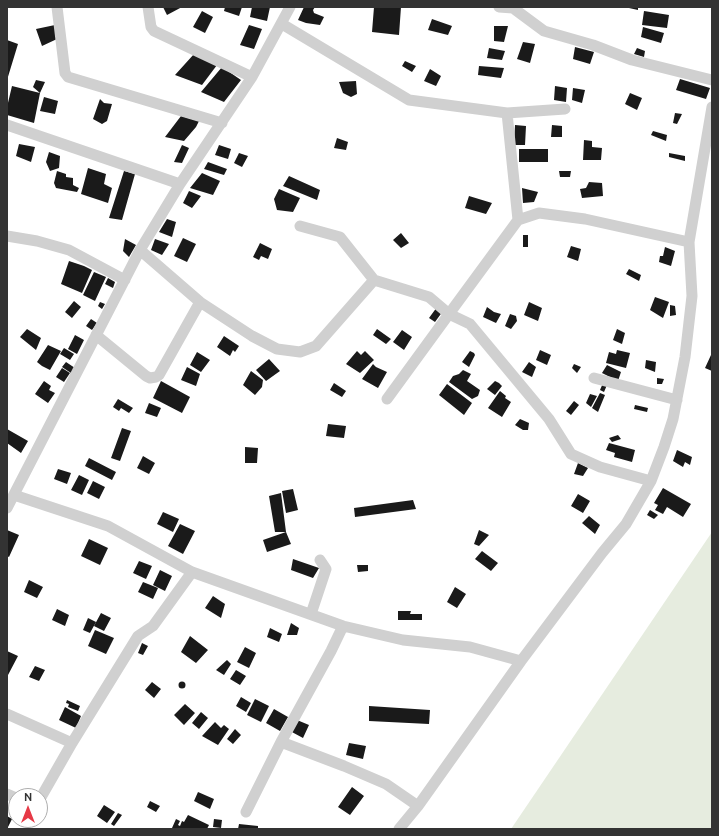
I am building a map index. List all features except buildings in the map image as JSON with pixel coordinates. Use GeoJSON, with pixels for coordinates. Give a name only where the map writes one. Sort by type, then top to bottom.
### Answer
{"type":"FeatureCollection","features":[{"type":"Feature","properties":{"kind":"street"},"geometry":{"type":"LineString","coordinates":[[57,7],[65,73],[68,77],[222,123]]}},
{"type":"Feature","properties":{"kind":"street"},"geometry":{"type":"LineString","coordinates":[[148,7],[151,27],[154,31],[252,78]]}},
{"type":"Feature","properties":{"kind":"street"},"geometry":{"type":"LineString","coordinates":[[7,508],[140,250],[180,184],[252,78],[290,7]]}},
{"type":"Feature","properties":{"kind":"street"},"geometry":{"type":"LineString","coordinates":[[499,7],[513,8],[544,31],[593,44],[632,60],[712,80]]}},
{"type":"Feature","properties":{"kind":"street"},"geometry":{"type":"LineString","coordinates":[[282,24],[409,100],[507,113],[564,108]]}},
{"type":"Feature","properties":{"kind":"street"},"geometry":{"type":"LineString","coordinates":[[399,829],[418,806],[521,661],[602,553],[626,524],[651,481],[673,420],[685,357],[692,296],[689,242],[712,107]]}},
{"type":"Feature","properties":{"kind":"street"},"geometry":{"type":"LineString","coordinates":[[507,113],[518,220]]}},
{"type":"Feature","properties":{"kind":"street"},"geometry":{"type":"LineString","coordinates":[[7,124],[180,184]]}},
{"type":"Feature","properties":{"kind":"street"},"geometry":{"type":"LineString","coordinates":[[387,399],[518,220],[539,213],[585,219],[689,242]]}},
{"type":"Feature","properties":{"kind":"street"},"geometry":{"type":"LineString","coordinates":[[300,226],[340,237],[374,280],[429,297],[449,314],[470,324],[549,419],[570,454],[600,467],[651,481]]}},
{"type":"Feature","properties":{"kind":"street"},"geometry":{"type":"LineString","coordinates":[[7,236],[69,250],[125,280]]}},
{"type":"Feature","properties":{"kind":"street"},"geometry":{"type":"LineString","coordinates":[[140,250],[200,302],[252,336],[277,349],[300,352],[316,346],[374,280]]}},
{"type":"Feature","properties":{"kind":"street"},"geometry":{"type":"LineString","coordinates":[[96,335],[146,376],[150,378],[156,377],[159,375],[200,302]]}},
{"type":"Feature","properties":{"kind":"street"},"geometry":{"type":"LineString","coordinates":[[594,378],[677,400]]}},
{"type":"Feature","properties":{"kind":"street"},"geometry":{"type":"LineString","coordinates":[[14,495],[108,526],[192,572],[342,626],[403,640],[470,647],[521,661]]}},
{"type":"Feature","properties":{"kind":"street"},"geometry":{"type":"LineString","coordinates":[[311,614],[326,569],[320,560]]}},
{"type":"Feature","properties":{"kind":"street"},"geometry":{"type":"LineString","coordinates":[[46,788],[72,743],[138,636],[153,626],[192,572]]}},
{"type":"Feature","properties":{"kind":"street"},"geometry":{"type":"LineString","coordinates":[[246,812],[281,742],[331,652],[342,626]]}},
{"type":"Feature","properties":{"kind":"street"},"geometry":{"type":"LineString","coordinates":[[7,714],[72,743]]}},
{"type":"Feature","properties":{"kind":"street"},"geometry":{"type":"LineString","coordinates":[[281,742],[386,784],[418,806]]}},
{"type":"Feature","properties":{"kind":"shaded area"},"geometry":{"type":"Polygon","coordinates":[[[712,532],[712,829],[511,829],[712,532]]]}}]}
